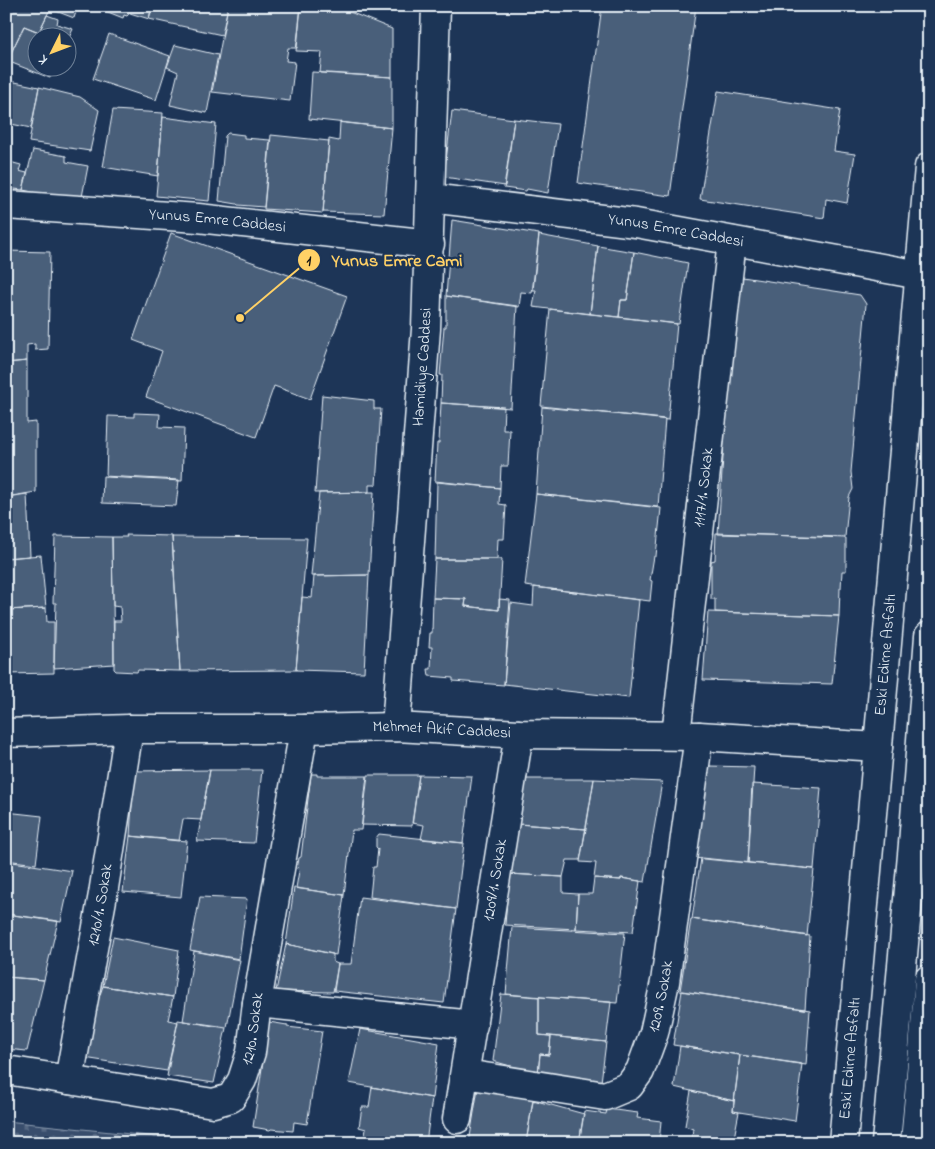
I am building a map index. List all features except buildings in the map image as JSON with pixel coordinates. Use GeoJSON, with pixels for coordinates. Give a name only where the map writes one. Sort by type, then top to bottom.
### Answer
{"type":"FeatureCollection","features":[{"type":"Feature","properties":{"kind":"street","name":"Hamidiye Caddesi"},"geometry":{"type":"LineString","coordinates":[[396,727],[426,329],[430,244],[435,7]]}},
{"type":"Feature","properties":{"kind":"street","name":"Eski Edirne Asfaltı"},"geometry":{"type":"LineString","coordinates":[[843,1143],[929,167]]}},
{"type":"Feature","properties":{"kind":"street","name":"Yunus Emre Caddesi"},"geometry":{"type":"LineString","coordinates":[[430,198],[636,223],[920,275]]}},
{"type":"Feature","properties":{"kind":"street","name":"Yunus Emre Caddesi"},"geometry":{"type":"LineString","coordinates":[[6,205],[198,218],[430,244]]}},
{"type":"Feature","properties":{"kind":"street","name":"1117/1. Sokak"},"geometry":{"type":"LineString","coordinates":[[688,736],[732,241]]}},
{"type":"Feature","properties":{"kind":"street"},"geometry":{"type":"LineString","coordinates":[[886,1143],[913,844],[924,760],[926,664],[929,636]]}},
{"type":"Feature","properties":{"kind":"street"},"geometry":{"type":"LineString","coordinates":[[882,702],[926,664]]}},
{"type":"Feature","properties":{"kind":"street","name":"Mehmet Akif Caddesi"},"geometry":{"type":"LineString","coordinates":[[6,733],[129,729],[304,730],[396,727],[518,734],[688,736],[878,747],[924,760]]}},
{"type":"Feature","properties":{"kind":"street","name":"1210/1. Sokak"},"geometry":{"type":"LineString","coordinates":[[69,1080],[103,894],[129,729]]}},
{"type":"Feature","properties":{"kind":"street","name":"1210. Sokak"},"geometry":{"type":"LineString","coordinates":[[6,1070],[213,1103],[231,1098],[242,1080],[251,1052],[257,1003],[304,730]]}},
{"type":"Feature","properties":{"kind":"street","name":"1209/1. Sokak"},"geometry":{"type":"LineString","coordinates":[[457,1119],[518,734]]}},
{"type":"Feature","properties":{"kind":"street","name":"1209. Sokak"},"geometry":{"type":"LineString","coordinates":[[465,1074],[605,1096],[628,1086],[640,1071],[654,1033],[665,982],[688,736]]}},
{"type":"Feature","properties":{"kind":"street"},"geometry":{"type":"LineString","coordinates":[[915,1143],[929,979]]}},
{"type":"Feature","properties":{"kind":"street"},"geometry":{"type":"LineString","coordinates":[[257,1003],[473,1025]]}},
{"type":"Feature","properties":{"kind":"green space"},"geometry":{"type":"Polygon","coordinates":[[[6,1121],[216,1143],[6,1143],[6,1121]]]}},
{"type":"Feature","properties":{"kind":"place","name":"Yunus Emre Cami"},"geometry":{"type":"Point","coordinates":[240,318]}}]}
